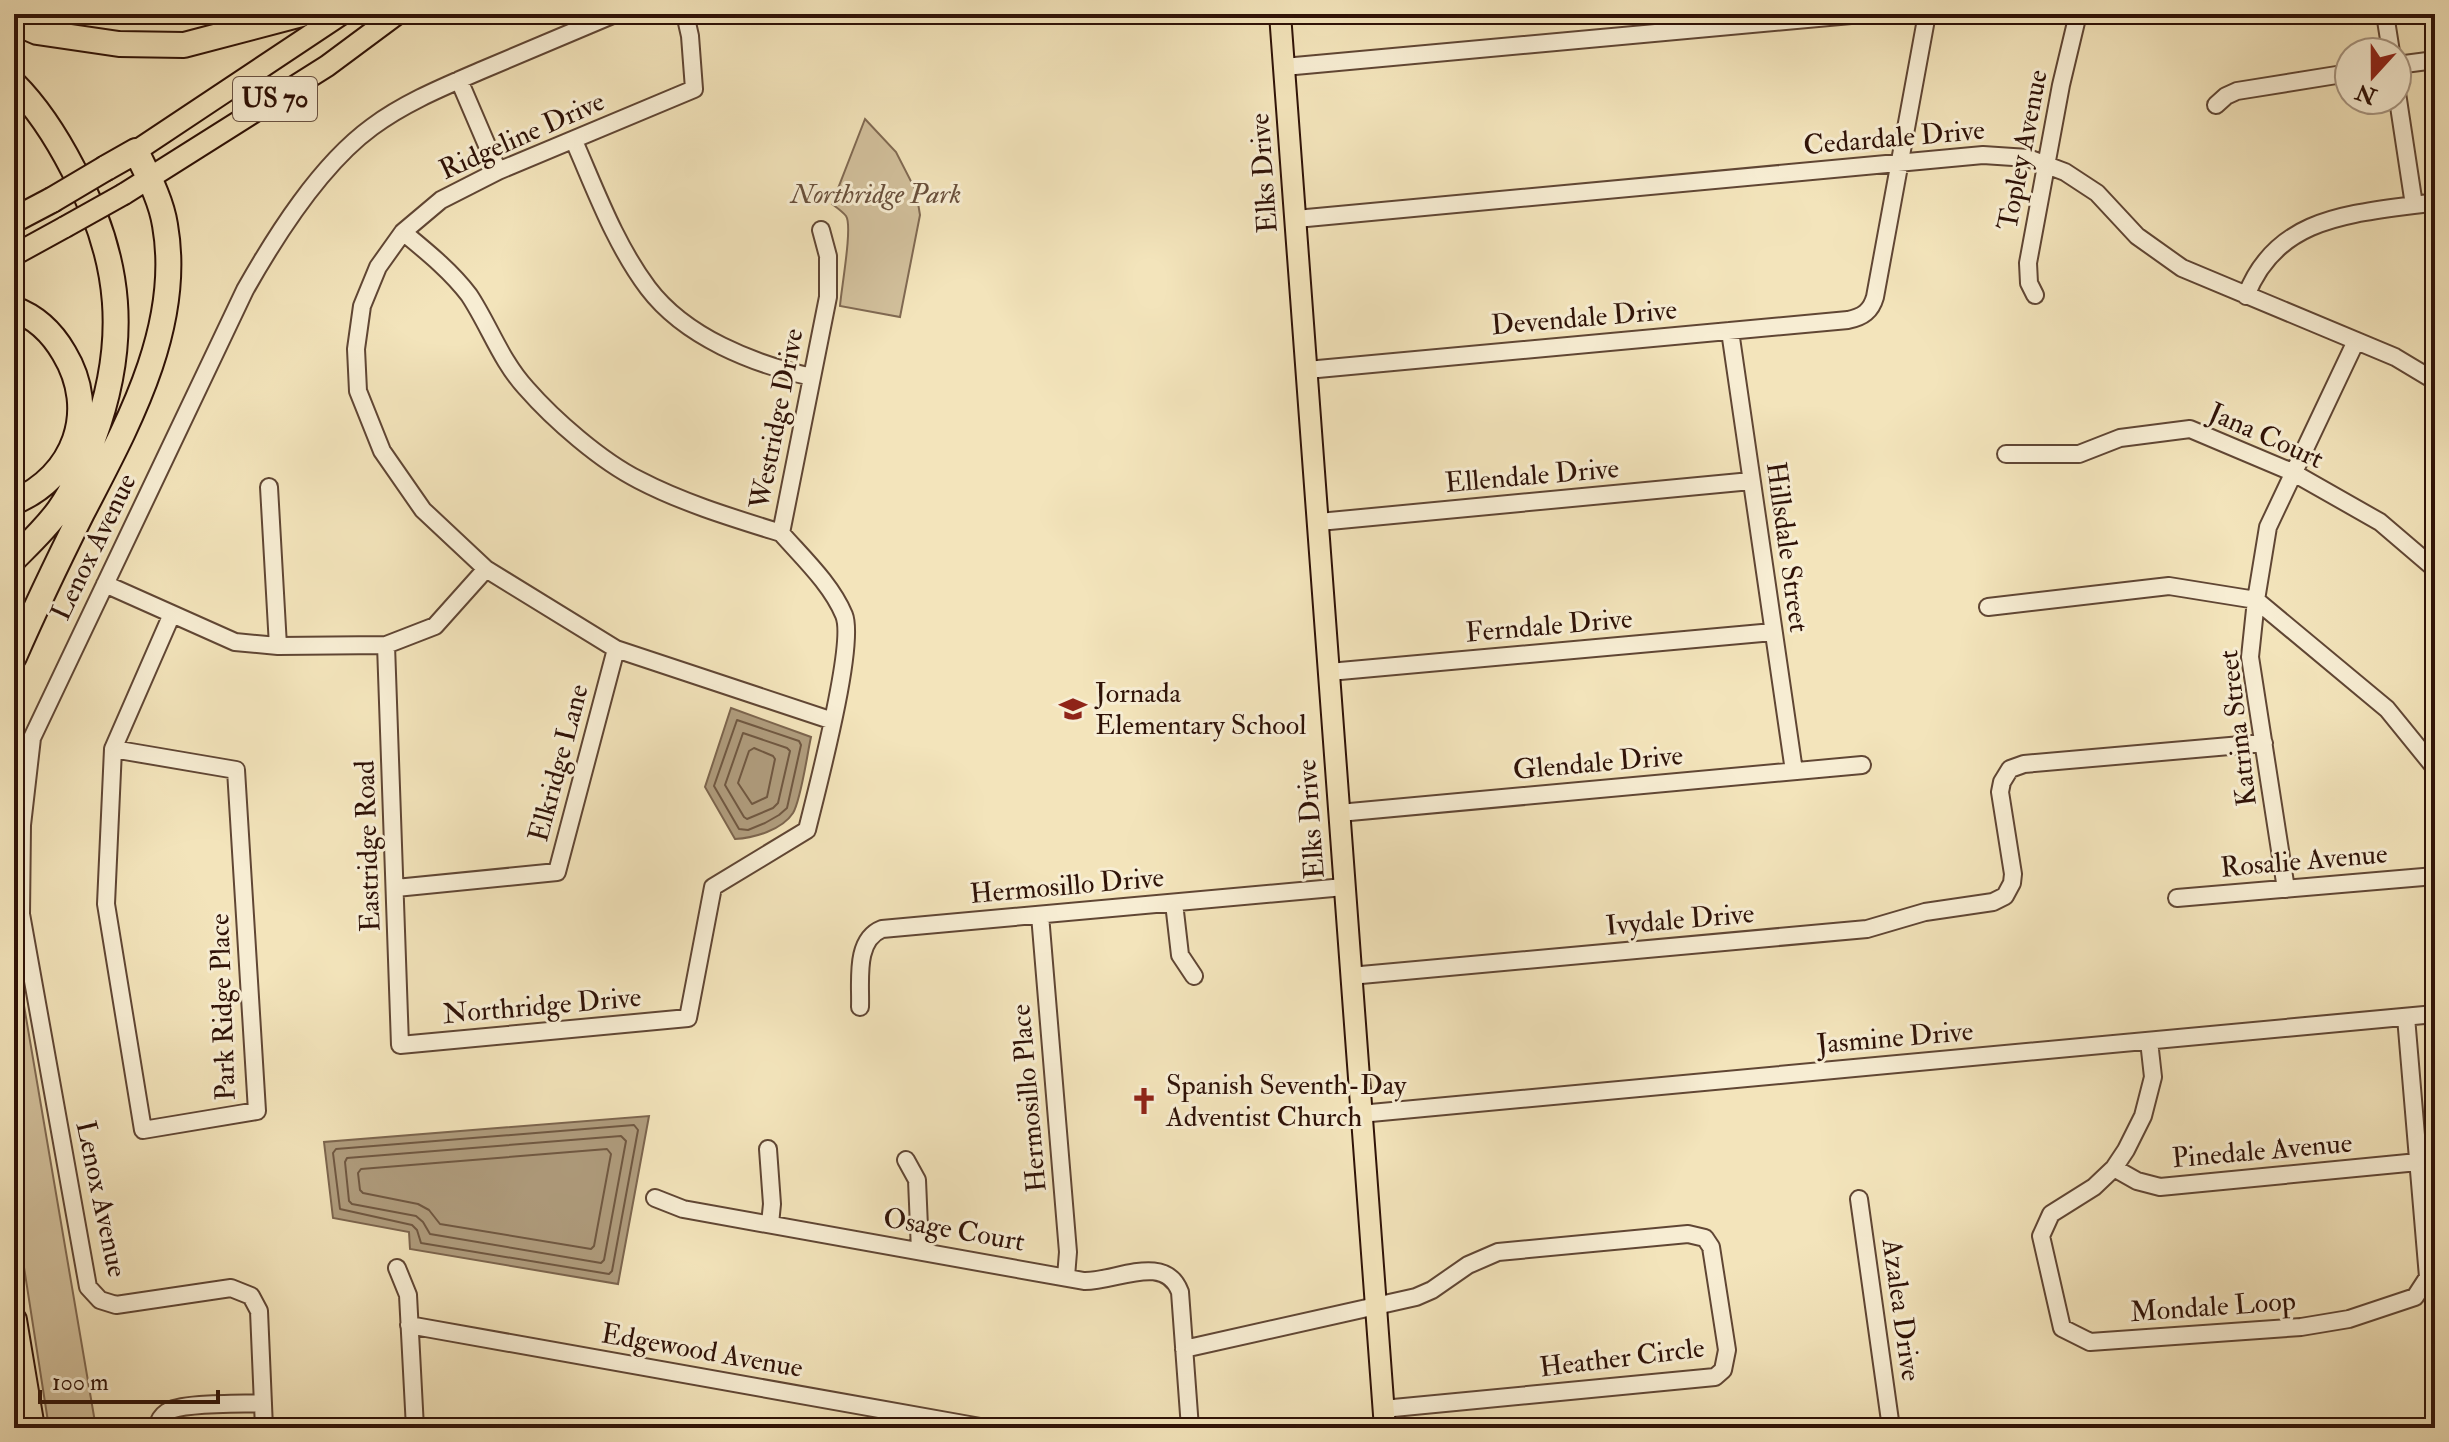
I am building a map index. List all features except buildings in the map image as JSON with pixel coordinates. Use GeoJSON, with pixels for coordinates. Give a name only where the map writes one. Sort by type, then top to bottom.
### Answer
{"type":"FeatureCollection","features":[{"type":"Feature","properties":{"kind":"highway"},"geometry":{"type":"LineString","coordinates":[[14,22],[37,32],[119,44],[184,45],[302,14]]}},
{"type":"Feature","properties":{"kind":"highway"},"geometry":{"type":"LineString","coordinates":[[14,84],[48,124],[90,199],[112,269],[117,314],[112,375],[103,412],[78,479],[59,510],[14,559]]}},
{"type":"Feature","properties":{"kind":"highway"},"geometry":{"type":"LineString","coordinates":[[14,657],[120,440],[141,393],[160,332],[169,260],[165,222],[136,151]]}},
{"type":"Feature","properties":{"kind":"highway","name":"US 70"},"geometry":{"type":"LineString","coordinates":[[14,220],[136,151]]}},
{"type":"Feature","properties":{"kind":"highway"},"geometry":{"type":"LineString","coordinates":[[14,309],[32,317],[56,339],[79,383],[80,405],[79,427],[59,469],[36,491],[14,502]]}},
{"type":"Feature","properties":{"kind":"highway"},"geometry":{"type":"LineString","coordinates":[[14,1320],[32,1428]]}},
{"type":"Feature","properties":{"kind":"main road","name":"US 70"},"geometry":{"type":"LineString","coordinates":[[136,151],[342,14]]}},
{"type":"Feature","properties":{"kind":"main road","name":"US 70"},"geometry":{"type":"LineString","coordinates":[[14,255],[150,179],[327,66],[397,14]]}},
{"type":"Feature","properties":{"kind":"main road","name":"Elks Drive"},"geometry":{"type":"LineString","coordinates":[[1280,14],[1384,1418]]}},
{"type":"Feature","properties":{"kind":"street","name":"Lenox Avenue"},"geometry":{"type":"LineString","coordinates":[[264,1428],[259,1311],[251,1296],[231,1288],[116,1305],[100,1300],[88,1287],[21,914],[22,825],[32,738],[245,290],[274,239],[317,183],[369,129],[396,111],[459,80],[615,14]]}},
{"type":"Feature","properties":{"kind":"street","name":"Ridgeline Drive"},"geometry":{"type":"LineString","coordinates":[[685,14],[694,89],[498,171],[441,200],[403,232],[378,267],[362,306],[356,349],[358,391],[382,451],[423,510],[486,569],[616,649],[833,721]]}},
{"type":"Feature","properties":{"kind":"street"},"geometry":{"type":"LineString","coordinates":[[1284,67],[1862,14]]}},
{"type":"Feature","properties":{"kind":"street"},"geometry":{"type":"LineString","coordinates":[[1900,163],[1927,14]]}},
{"type":"Feature","properties":{"kind":"street","name":"Topley Avenue"},"geometry":{"type":"LineString","coordinates":[[2035,295],[2027,269],[2078,14]]}},
{"type":"Feature","properties":{"kind":"street"},"geometry":{"type":"LineString","coordinates":[[2385,14],[2388,36]]}},
{"type":"Feature","properties":{"kind":"street"},"geometry":{"type":"LineString","coordinates":[[2413,63],[2435,60]]}},
{"type":"Feature","properties":{"kind":"street"},"geometry":{"type":"LineString","coordinates":[[2216,105],[2237,91],[2333,76]]}},
{"type":"Feature","properties":{"kind":"street"},"geometry":{"type":"LineString","coordinates":[[459,80],[498,171]]}},
{"type":"Feature","properties":{"kind":"street"},"geometry":{"type":"LineString","coordinates":[[2400,116],[2414,205]]}},
{"type":"Feature","properties":{"kind":"street"},"geometry":{"type":"LineString","coordinates":[[574,141],[614,233],[636,271],[664,305],[681,320],[732,351],[812,377]]}},
{"type":"Feature","properties":{"kind":"street","name":"Cedardale Drive"},"geometry":{"type":"LineString","coordinates":[[1296,219],[1995,154],[2046,163],[2087,185],[2137,236],[2170,261],[2395,357],[2435,381]]}},
{"type":"Feature","properties":{"kind":"street","name":"Devendale Drive"},"geometry":{"type":"LineString","coordinates":[[1307,370],[1848,320],[1865,313],[1875,297],[1900,163]]}},
{"type":"Feature","properties":{"kind":"street"},"geometry":{"type":"LineString","coordinates":[[2246,296],[2269,254],[2303,229],[2343,217],[2435,202]]}},
{"type":"Feature","properties":{"kind":"street","name":"Westridge Drive"},"geometry":{"type":"LineString","coordinates":[[688,1018],[713,887],[807,830],[833,721],[846,619],[836,599],[781,533],[828,297],[828,256],[821,230]]}},
{"type":"Feature","properties":{"kind":"street"},"geometry":{"type":"LineString","coordinates":[[403,232],[439,263],[469,295],[494,344],[525,387],[577,437],[638,479],[726,516],[781,533]]}},
{"type":"Feature","properties":{"kind":"street","name":"Hillsdale Street"},"geometry":{"type":"LineString","coordinates":[[1730,331],[1794,771]]}},
{"type":"Feature","properties":{"kind":"street","name":"Katrina Street"},"geometry":{"type":"LineString","coordinates":[[2286,889],[2250,657],[2256,600],[2268,527],[2356,341]]}},
{"type":"Feature","properties":{"kind":"street","name":"Jana Court"},"geometry":{"type":"LineString","coordinates":[[2006,454],[2079,454],[2120,438],[2190,429],[2292,472],[2380,522],[2435,569]]}},
{"type":"Feature","properties":{"kind":"street","name":"Ellendale Drive"},"geometry":{"type":"LineString","coordinates":[[1319,522],[1751,481]]}},
{"type":"Feature","properties":{"kind":"street"},"geometry":{"type":"LineString","coordinates":[[269,487],[278,646]]}},
{"type":"Feature","properties":{"kind":"street"},"geometry":{"type":"LineString","coordinates":[[105,584],[235,642],[278,646],[386,645],[435,626],[486,569]]}},
{"type":"Feature","properties":{"kind":"street"},"geometry":{"type":"LineString","coordinates":[[1988,607],[2169,586],[2256,600],[2387,709],[2435,768]]}},
{"type":"Feature","properties":{"kind":"street","name":"Park Ridge Place"},"geometry":{"type":"LineString","coordinates":[[113,749],[236,770],[257,1111],[143,1130],[106,904],[113,749],[172,614]]}},
{"type":"Feature","properties":{"kind":"street","name":"Ferndale Drive"},"geometry":{"type":"LineString","coordinates":[[1329,672],[1773,632]]}},
{"type":"Feature","properties":{"kind":"street","name":"Eastridge Road"},"geometry":{"type":"LineString","coordinates":[[386,645],[400,1045]]}},
{"type":"Feature","properties":{"kind":"street","name":"Elkridge Lane"},"geometry":{"type":"LineString","coordinates":[[396,888],[557,872],[616,649]]}},
{"type":"Feature","properties":{"kind":"street","name":"Ivydale Drive"},"geometry":{"type":"LineString","coordinates":[[1350,976],[1867,929],[1925,912],[1993,902],[2012,895],[2013,874],[2000,792],[2000,769],[2024,764],[2264,743]]}},
{"type":"Feature","properties":{"kind":"street","name":"Glendale Drive"},"geometry":{"type":"LineString","coordinates":[[1339,813],[1862,765]]}},
{"type":"Feature","properties":{"kind":"street","name":"Rosalie Avenue"},"geometry":{"type":"LineString","coordinates":[[2177,898],[2435,876]]}},
{"type":"Feature","properties":{"kind":"street","name":"Hermosillo Drive"},"geometry":{"type":"LineString","coordinates":[[860,1007],[863,952],[867,940],[876,932],[888,928],[1344,887]]}},
{"type":"Feature","properties":{"kind":"street"},"geometry":{"type":"LineString","coordinates":[[1174,903],[1180,955],[1194,976]]}},
{"type":"Feature","properties":{"kind":"street","name":"Hermosillo Place"},"geometry":{"type":"LineString","coordinates":[[1040,915],[1067,1237],[1066,1277]]}},
{"type":"Feature","properties":{"kind":"street","name":"Jasmine Drive"},"geometry":{"type":"LineString","coordinates":[[1360,1114],[2435,1014]]}},
{"type":"Feature","properties":{"kind":"street","name":"Mondale Loop"},"geometry":{"type":"LineString","coordinates":[[2149,1041],[2153,1077],[2143,1116],[2114,1168],[2094,1187],[2051,1214],[2041,1236],[2062,1328],[2090,1342],[2301,1327],[2349,1319],[2415,1297],[2428,1277],[2406,1017]]}},
{"type":"Feature","properties":{"kind":"street","name":"Northridge Drive"},"geometry":{"type":"LineString","coordinates":[[400,1045],[688,1018]]}},
{"type":"Feature","properties":{"kind":"street"},"geometry":{"type":"LineString","coordinates":[[768,1149],[772,1204],[770,1224]]}},
{"type":"Feature","properties":{"kind":"street"},"geometry":{"type":"LineString","coordinates":[[906,1160],[917,1180],[920,1251]]}},
{"type":"Feature","properties":{"kind":"street","name":"Pinedale Avenue"},"geometry":{"type":"LineString","coordinates":[[2114,1168],[2137,1181],[2160,1187],[2418,1162]]}},
{"type":"Feature","properties":{"kind":"street","name":"Osage Court"},"geometry":{"type":"LineString","coordinates":[[655,1198],[683,1209],[1066,1277],[1100,1280],[1148,1270],[1169,1276],[1180,1292],[1190,1428]]}},
{"type":"Feature","properties":{"kind":"street","name":"Azalea Drive"},"geometry":{"type":"LineString","coordinates":[[1859,1199],[1891,1428]]}},
{"type":"Feature","properties":{"kind":"street","name":"Heather Circle"},"geometry":{"type":"LineString","coordinates":[[1184,1349],[1424,1294],[1468,1265],[1498,1252],[1694,1234],[1705,1238],[1711,1247],[1727,1350],[1723,1370],[1710,1379],[1384,1418]]}},
{"type":"Feature","properties":{"kind":"street"},"geometry":{"type":"LineString","coordinates":[[397,1268],[407,1287],[415,1428]]}},
{"type":"Feature","properties":{"kind":"street","name":"Edgewood Avenue"},"geometry":{"type":"LineString","coordinates":[[409,1325],[986,1428]]}},
{"type":"Feature","properties":{"kind":"street"},"geometry":{"type":"LineString","coordinates":[[157,1428],[168,1410],[189,1406],[263,1403]]}},
{"type":"Feature","properties":{"kind":"green space","name":"Northridge Park"},"geometry":{"type":"Polygon","coordinates":[[[865,119],[896,152],[916,191],[920,215],[900,317],[840,306],[848,222],[845,214],[832,204],[865,119]]]}},
{"type":"Feature","properties":{"kind":"green space"},"geometry":{"type":"Polygon","coordinates":[[[14,947],[96,1428],[49,1428],[14,1203],[14,947]]]}},
{"type":"Feature","properties":{"kind":"water"},"geometry":{"type":"Polygon","coordinates":[[[731,708],[811,737],[793,813],[767,832],[735,839],[705,787],[731,708]]]}},
{"type":"Feature","properties":{"kind":"water"},"geometry":{"type":"Polygon","coordinates":[[[649,1116],[618,1284],[410,1249],[409,1232],[333,1218],[324,1142],[649,1116]]]}},
{"type":"Feature","properties":{"kind":"place","name":"Jornada Elementary School"},"geometry":{"type":"Point","coordinates":[1073,709]}},
{"type":"Feature","properties":{"kind":"place","name":"Spanish Seventh-Day Adventist Church"},"geometry":{"type":"Point","coordinates":[1144,1101]}}]}
